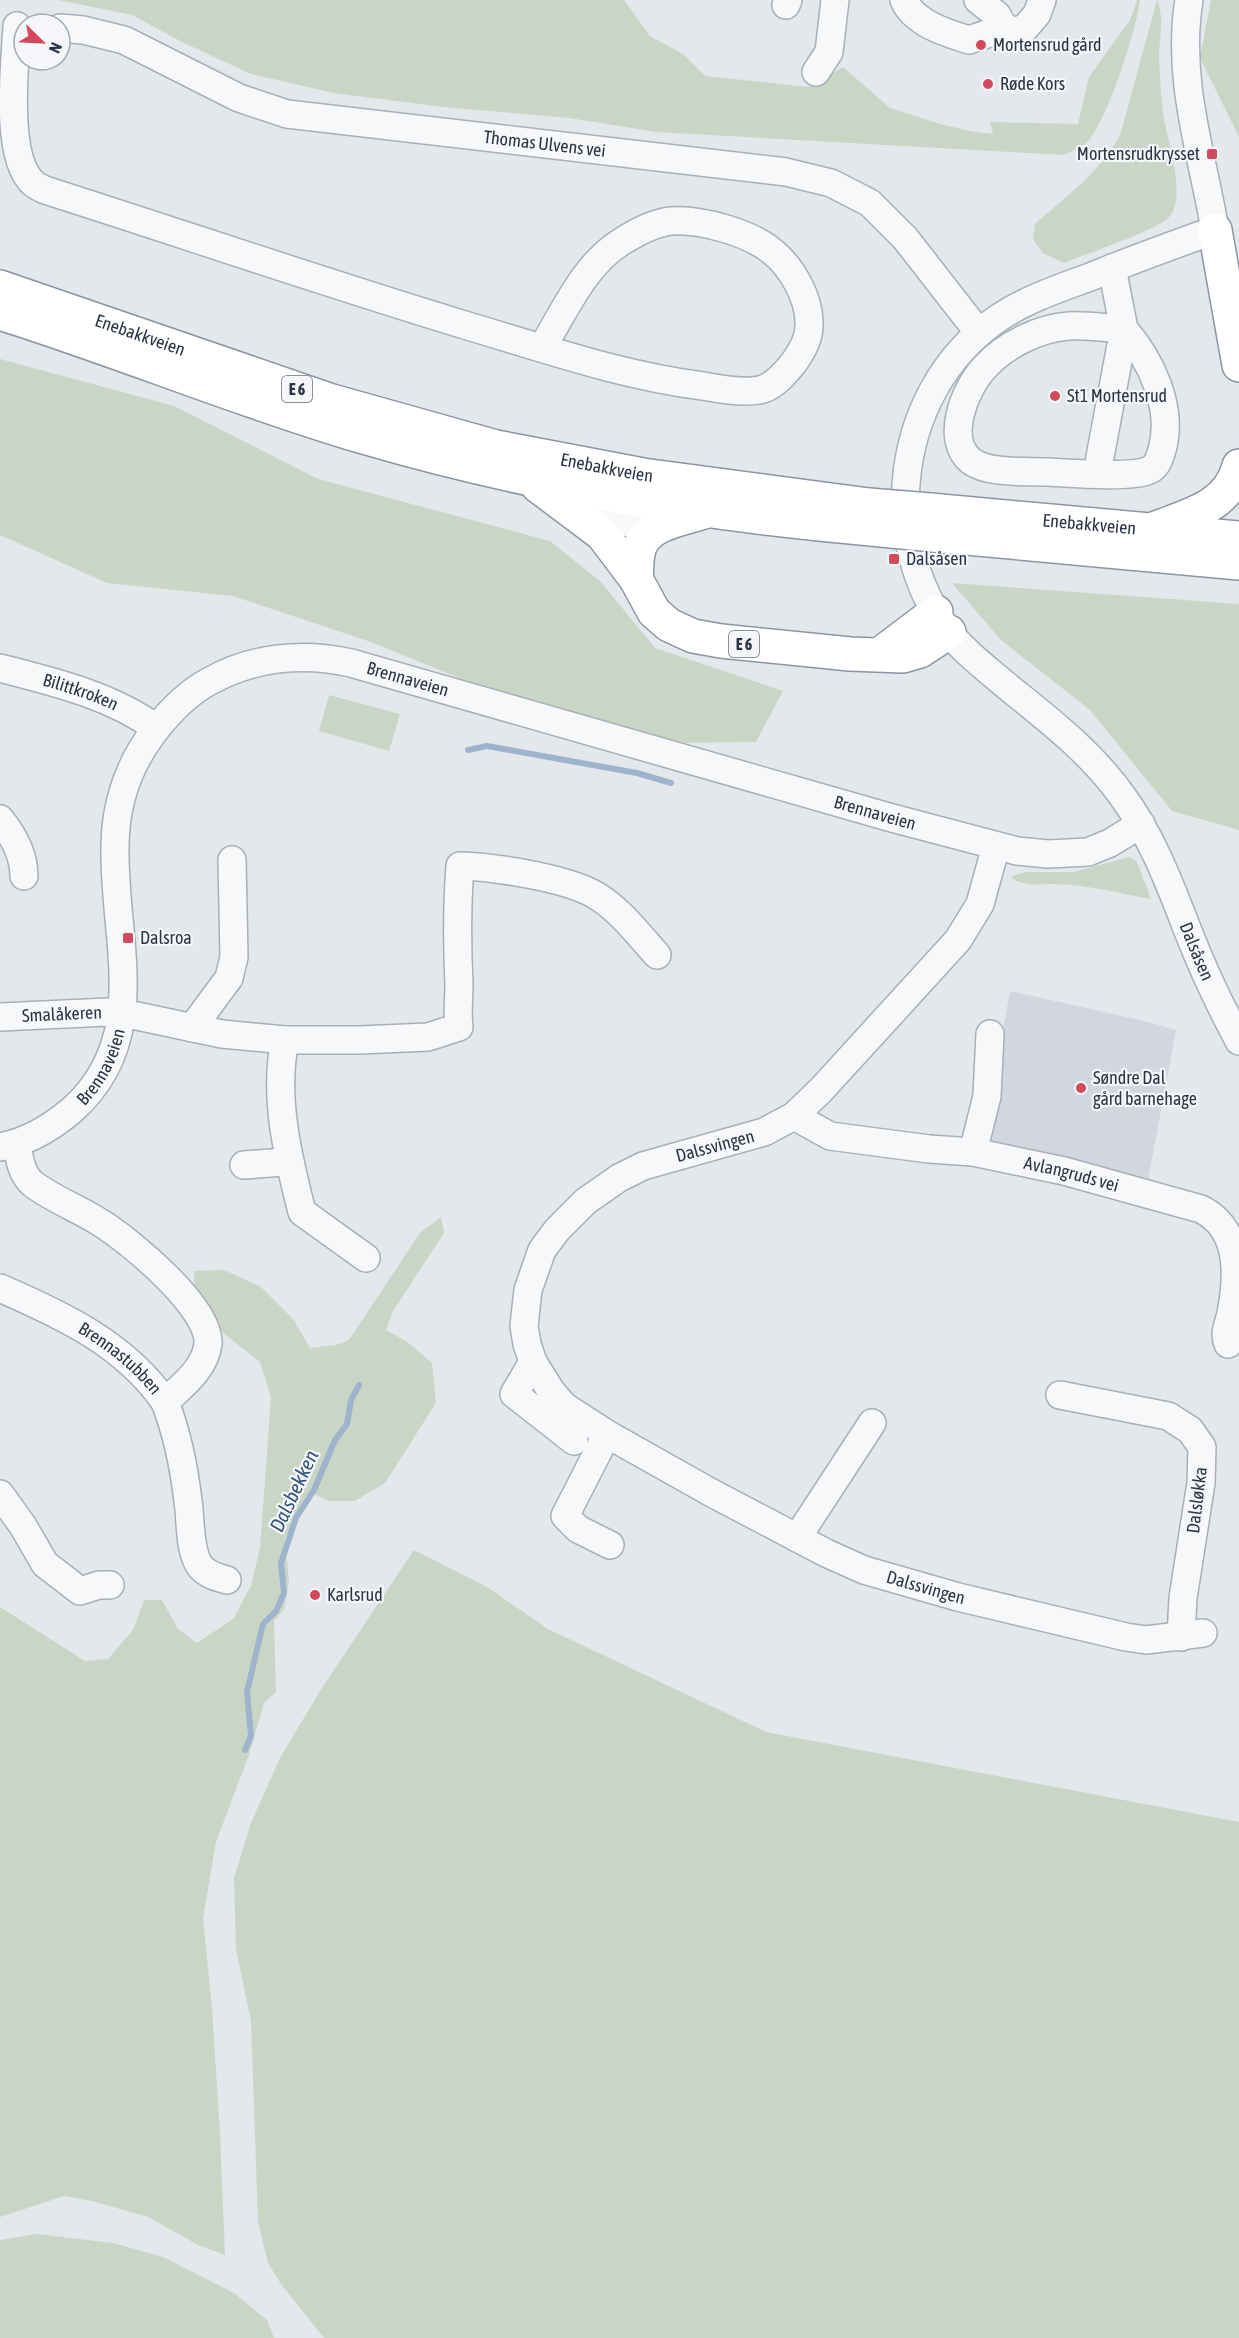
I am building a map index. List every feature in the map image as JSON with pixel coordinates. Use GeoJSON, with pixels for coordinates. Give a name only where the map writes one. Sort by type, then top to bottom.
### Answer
{"type":"FeatureCollection","features":[{"type":"Feature","properties":{"kind":"highway"},"geometry":{"type":"LineString","coordinates":[[1215,230],[1239,365]]}},
{"type":"Feature","properties":{"kind":"highway","name":"Enebakkveien"},"geometry":{"type":"LineString","coordinates":[[0,287],[341,404],[496,447],[643,475],[804,498],[870,517]]}},
{"type":"Feature","properties":{"kind":"highway","name":"Enebakkveien"},"geometry":{"type":"LineString","coordinates":[[0,313],[358,435],[452,462],[529,479],[710,511],[870,517],[1239,563]]}},
{"type":"Feature","properties":{"kind":"highway","name":"E 6"},"geometry":{"type":"LineString","coordinates":[[1148,531],[1201,511],[1219,500],[1230,489],[1239,466]]}},
{"type":"Feature","properties":{"kind":"highway"},"geometry":{"type":"LineString","coordinates":[[529,479],[578,514]]}},
{"type":"Feature","properties":{"kind":"highway"},"geometry":{"type":"LineString","coordinates":[[636,579],[639,548],[649,532],[710,511]]}},
{"type":"Feature","properties":{"kind":"highway","name":"E 6"},"geometry":{"type":"LineString","coordinates":[[578,514],[607,540],[636,579],[648,604],[661,619],[693,636],[849,654],[913,654],[942,622]]}},
{"type":"Feature","properties":{"kind":"highway","name":"Enebakkveien"},"geometry":{"type":"LineString","coordinates":[[931,523],[1148,531],[1239,538]]}},
{"type":"Feature","properties":{"kind":"street"},"geometry":{"type":"LineString","coordinates":[[816,72],[829,52],[835,0]]}},
{"type":"Feature","properties":{"kind":"street"},"geometry":{"type":"LineString","coordinates":[[904,0],[908,9],[918,18],[969,40],[1004,28],[1016,31],[1025,28],[1049,2]]}},
{"type":"Feature","properties":{"kind":"street"},"geometry":{"type":"LineString","coordinates":[[978,0],[997,15],[1004,28]]}},
{"type":"Feature","properties":{"kind":"street"},"geometry":{"type":"LineString","coordinates":[[1189,0],[1184,43],[1186,80],[1215,230]]}},
{"type":"Feature","properties":{"kind":"street","name":"Thomas Ulvens vei"},"geometry":{"type":"LineString","coordinates":[[72,29],[124,40],[239,98],[287,114],[786,172],[831,183],[847,189],[878,210],[905,238],[979,333]]}},
{"type":"Feature","properties":{"kind":"street"},"geometry":{"type":"LineString","coordinates":[[12,47],[7,98],[22,167],[34,184],[428,314],[542,348],[672,382],[733,390],[763,390],[778,380],[806,344],[809,322],[805,300],[793,276],[775,253],[752,238],[724,229],[671,222],[646,228],[620,242],[594,264],[542,348]]}},
{"type":"Feature","properties":{"kind":"street","name":"Dalsåsen"},"geometry":{"type":"LineString","coordinates":[[1215,230],[1112,268],[1011,311],[979,333],[956,357],[932,391],[917,424],[909,458],[905,494],[911,549],[924,590],[942,622],[985,667],[1081,749],[1122,796],[1160,860],[1194,948],[1239,1041]]}},
{"type":"Feature","properties":{"kind":"street"},"geometry":{"type":"LineString","coordinates":[[1097,473],[1124,329],[1112,268]]}},
{"type":"Feature","properties":{"kind":"street"},"geometry":{"type":"LineString","coordinates":[[1069,326],[1124,329],[1138,345],[1161,394],[1165,426],[1164,444],[1158,462],[1148,471],[1097,473],[995,458],[986,469],[972,462],[962,451],[958,438],[961,414],[974,382],[984,368],[1010,356],[1030,336],[1069,326]]}},
{"type":"Feature","properties":{"kind":"street"},"geometry":{"type":"LineString","coordinates":[[578,514],[658,528]]}},
{"type":"Feature","properties":{"kind":"street","name":"Brennaveien"},"geometry":{"type":"LineString","coordinates":[[8,1145],[56,1123],[88,1094],[110,1061],[122,1014],[123,972],[115,868],[116,830],[121,799],[132,768],[156,728],[190,694],[204,684],[234,670],[279,658],[335,659],[1017,851],[1047,854],[1088,852],[1110,843],[1141,825]]}},
{"type":"Feature","properties":{"kind":"street","name":"Bilittkroken"},"geometry":{"type":"LineString","coordinates":[[0,668],[55,682],[100,698],[156,728]]}},
{"type":"Feature","properties":{"kind":"street"},"geometry":{"type":"LineString","coordinates":[[0,819],[17,845],[24,866],[24,876]]}},
{"type":"Feature","properties":{"kind":"street","name":"Dalssvingen"},"geometry":{"type":"LineString","coordinates":[[996,846],[980,904],[958,940],[821,1090],[794,1116],[764,1132],[643,1166],[619,1178],[586,1201],[556,1230],[542,1250],[528,1290],[525,1326],[533,1362],[551,1391],[564,1406],[607,1434],[797,1538],[864,1570],[958,1597],[1126,1637],[1146,1640],[1192,1635]]}},
{"type":"Feature","properties":{"kind":"street"},"geometry":{"type":"LineString","coordinates":[[192,1028],[229,978],[234,957],[232,860]]}},
{"type":"Feature","properties":{"kind":"street"},"geometry":{"type":"LineString","coordinates":[[122,1014],[192,1028],[285,1040],[428,1037],[459,1027],[456,1006],[459,987],[457,910],[460,866],[484,867],[580,888],[597,896],[627,922],[657,955]]}},
{"type":"Feature","properties":{"kind":"street","name":"Smalåkeren"},"geometry":{"type":"LineString","coordinates":[[0,1017],[98,1012],[122,1014]]}},
{"type":"Feature","properties":{"kind":"street"},"geometry":{"type":"LineString","coordinates":[[973,1152],[987,1096],[990,1034]]}},
{"type":"Feature","properties":{"kind":"street"},"geometry":{"type":"LineString","coordinates":[[285,1040],[282,1055],[283,1129],[286,1151],[302,1212],[366,1258]]}},
{"type":"Feature","properties":{"kind":"street","name":"Avlangruds vei"},"geometry":{"type":"LineString","coordinates":[[794,1116],[830,1136],[929,1149],[973,1152],[1064,1171],[1216,1215],[1229,1232],[1238,1258],[1237,1282],[1226,1335],[1228,1344]]}},
{"type":"Feature","properties":{"kind":"street","name":"Brennastubben"},"geometry":{"type":"LineString","coordinates":[[0,1288],[94,1334],[123,1356],[165,1401],[197,1371],[204,1358],[208,1343],[206,1331],[199,1316],[153,1263],[119,1235],[33,1184],[8,1145]]}},
{"type":"Feature","properties":{"kind":"street"},"geometry":{"type":"LineString","coordinates":[[243,1165],[284,1162]]}},
{"type":"Feature","properties":{"kind":"street"},"geometry":{"type":"LineString","coordinates":[[533,1362],[514,1394],[574,1441]]}},
{"type":"Feature","properties":{"kind":"street","name":"Dalsløkka"},"geometry":{"type":"LineString","coordinates":[[1060,1395],[1168,1416],[1183,1424],[1199,1440],[1202,1447],[1201,1483],[1183,1598],[1192,1635]]}},
{"type":"Feature","properties":{"kind":"street"},"geometry":{"type":"LineString","coordinates":[[165,1401],[173,1422],[183,1465],[189,1505],[189,1530],[197,1561],[208,1574],[227,1580]]}},
{"type":"Feature","properties":{"kind":"street"},"geometry":{"type":"LineString","coordinates":[[797,1538],[872,1424]]}},
{"type":"Feature","properties":{"kind":"street"},"geometry":{"type":"LineString","coordinates":[[607,1434],[565,1516],[578,1529],[610,1545]]}},
{"type":"Feature","properties":{"kind":"street"},"geometry":{"type":"LineString","coordinates":[[0,1494],[23,1526],[45,1564],[58,1576],[80,1591],[110,1585]]}},
{"type":"Feature","properties":{"kind":"shaded area","name":"Søndre Dal gård barnehage"},"geometry":{"type":"Polygon","coordinates":[[[1010,991],[1176,1030],[1148,1180],[991,1149],[983,1138],[1010,991]]]}},
{"type":"Feature","properties":{"kind":"green space"},"geometry":{"type":"Polygon","coordinates":[[[59,0],[624,0],[650,36],[683,54],[705,76],[808,87],[843,67],[890,108],[940,124],[993,134],[990,122],[1078,124],[1089,77],[1130,20],[1137,0],[1140,0],[1127,52],[1104,114],[1088,141],[1063,155],[656,132],[569,118],[443,107],[334,93],[251,74],[182,42],[132,15],[59,0]]]}},
{"type":"Feature","properties":{"kind":"green space"},"geometry":{"type":"Polygon","coordinates":[[[1157,0],[1161,21],[1159,59],[1162,104],[1175,170],[1174,209],[1162,223],[1150,229],[1064,263],[1043,253],[1033,239],[1035,224],[1094,171],[1121,132],[1157,0]]]}},
{"type":"Feature","properties":{"kind":"green space"},"geometry":{"type":"Polygon","coordinates":[[[1211,0],[1239,0],[1239,137],[1200,58],[1211,0]]]}},
{"type":"Feature","properties":{"kind":"green space"},"geometry":{"type":"Polygon","coordinates":[[[0,359],[174,406],[318,479],[550,541],[601,582],[655,648],[783,691],[756,742],[669,743],[476,685],[371,642],[233,596],[107,583],[0,535],[0,359]]]}},
{"type":"Feature","properties":{"kind":"green space"},"geometry":{"type":"Polygon","coordinates":[[[952,583],[1239,604],[1239,830],[1172,811],[1090,710],[1001,640],[952,583]]]}},
{"type":"Feature","properties":{"kind":"green space"},"geometry":{"type":"Polygon","coordinates":[[[329,695],[400,714],[389,751],[319,731],[329,695]]]}},
{"type":"Feature","properties":{"kind":"green space"},"geometry":{"type":"Polygon","coordinates":[[[1129,857],[1137,862],[1151,899],[1064,884],[1025,884],[1011,877],[1025,872],[1074,872],[1129,857]]]}},
{"type":"Feature","properties":{"kind":"green space"},"geometry":{"type":"Polygon","coordinates":[[[441,1217],[444,1233],[393,1311],[386,1330],[406,1341],[432,1363],[436,1403],[385,1483],[355,1501],[329,1501],[314,1494],[285,1538],[289,1581],[284,1609],[274,1621],[276,1692],[264,1703],[249,1755],[216,1842],[203,1918],[212,2008],[225,2255],[198,2245],[148,2217],[92,2201],[64,2196],[0,2217],[0,1607],[85,1661],[108,1659],[133,1630],[144,1600],[162,1600],[178,1629],[197,1643],[233,1619],[251,1586],[260,1548],[271,1397],[260,1362],[221,1331],[195,1289],[194,1271],[224,1270],[261,1287],[293,1319],[310,1348],[336,1345],[349,1340],[420,1233],[441,1217]]]}},
{"type":"Feature","properties":{"kind":"green space"},"geometry":{"type":"Polygon","coordinates":[[[414,1550],[487,1587],[548,1629],[766,1732],[1239,1822],[1239,2338],[324,2338],[281,2284],[268,2263],[258,2222],[251,2021],[236,1950],[234,1878],[251,1823],[280,1758],[320,1691],[414,1550]]]}},
{"type":"Feature","properties":{"kind":"green space"},"geometry":{"type":"Polygon","coordinates":[[[37,2234],[113,2243],[163,2257],[234,2293],[267,2320],[274,2338],[0,2338],[0,2240],[37,2234]]]}},
{"type":"Feature","properties":{"kind":"waterway"},"geometry":{"type":"LineString","coordinates":[[468,750],[487,746],[637,773],[671,783]]}},
{"type":"Feature","properties":{"kind":"waterway","name":"Dalsbekken"},"geometry":{"type":"LineString","coordinates":[[245,1750],[251,1736],[247,1692],[263,1624],[276,1611],[284,1593],[281,1563],[296,1518],[314,1490],[335,1440],[347,1424],[351,1400],[359,1385]]}},
{"type":"Feature","properties":{"kind":"place","name":"Mortensrud gård"},"geometry":{"type":"Point","coordinates":[981,45]}},
{"type":"Feature","properties":{"kind":"place","name":"Røde Kors"},"geometry":{"type":"Point","coordinates":[988,84]}},
{"type":"Feature","properties":{"kind":"place","name":"Mortensrudkrysset"},"geometry":{"type":"Point","coordinates":[1212,154]}},
{"type":"Feature","properties":{"kind":"place","name":"St1 Mortensrud"},"geometry":{"type":"Point","coordinates":[1055,396]}},
{"type":"Feature","properties":{"kind":"place","name":"Dalsåsen"},"geometry":{"type":"Point","coordinates":[894,559]}},
{"type":"Feature","properties":{"kind":"place","name":"Dalsroa"},"geometry":{"type":"Point","coordinates":[128,938]}},
{"type":"Feature","properties":{"kind":"place","name":"Søndre Dal gård barnehage"},"geometry":{"type":"Point","coordinates":[1081,1088]}},
{"type":"Feature","properties":{"kind":"place","name":"Karlsrud"},"geometry":{"type":"Point","coordinates":[315,1595]}}]}
